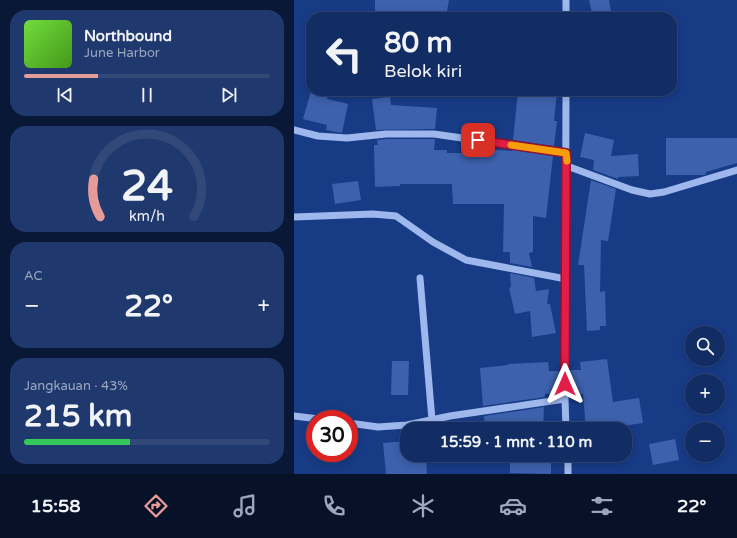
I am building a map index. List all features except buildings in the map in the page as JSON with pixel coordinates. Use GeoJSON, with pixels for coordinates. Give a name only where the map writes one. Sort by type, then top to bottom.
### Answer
{"type":"FeatureCollection","features":[{"type":"Feature","properties":{"kind":"street"},"geometry":{"type":"LineString","coordinates":[[566,0],[566,12]]}},
{"type":"Feature","properties":{"kind":"street"},"geometry":{"type":"LineString","coordinates":[[566,96],[566,422]]}},
{"type":"Feature","properties":{"kind":"street"},"geometry":{"type":"LineString","coordinates":[[294,130],[318,136],[347,138],[386,134],[434,134],[566,153]]}},
{"type":"Feature","properties":{"kind":"street"},"geometry":{"type":"LineString","coordinates":[[567,166],[632,190],[650,194],[671,190],[737,170]]}},
{"type":"Feature","properties":{"kind":"street"},"geometry":{"type":"LineString","coordinates":[[294,217],[373,214],[396,216],[433,242],[466,260],[566,279]]}},
{"type":"Feature","properties":{"kind":"street"},"geometry":{"type":"LineString","coordinates":[[420,278],[432,420]]}},
{"type":"Feature","properties":{"kind":"street"},"geometry":{"type":"LineString","coordinates":[[358,424],[378,427],[407,425],[450,416],[565,399]]}},
{"type":"Feature","properties":{"kind":"street"},"geometry":{"type":"LineString","coordinates":[[294,416],[306,417]]}},
{"type":"Feature","properties":{"kind":"street"},"geometry":{"type":"LineString","coordinates":[[568,462],[568,474]]}},
{"type":"Feature","properties":{"kind":"slow traffic"},"geometry":{"type":"LineString","coordinates":[[511,145],[566,153],[567,161]]}},
{"type":"Feature","properties":{"kind":"route"},"geometry":{"type":"LineString","coordinates":[[478,140],[566,153],[565,384]]}}]}
